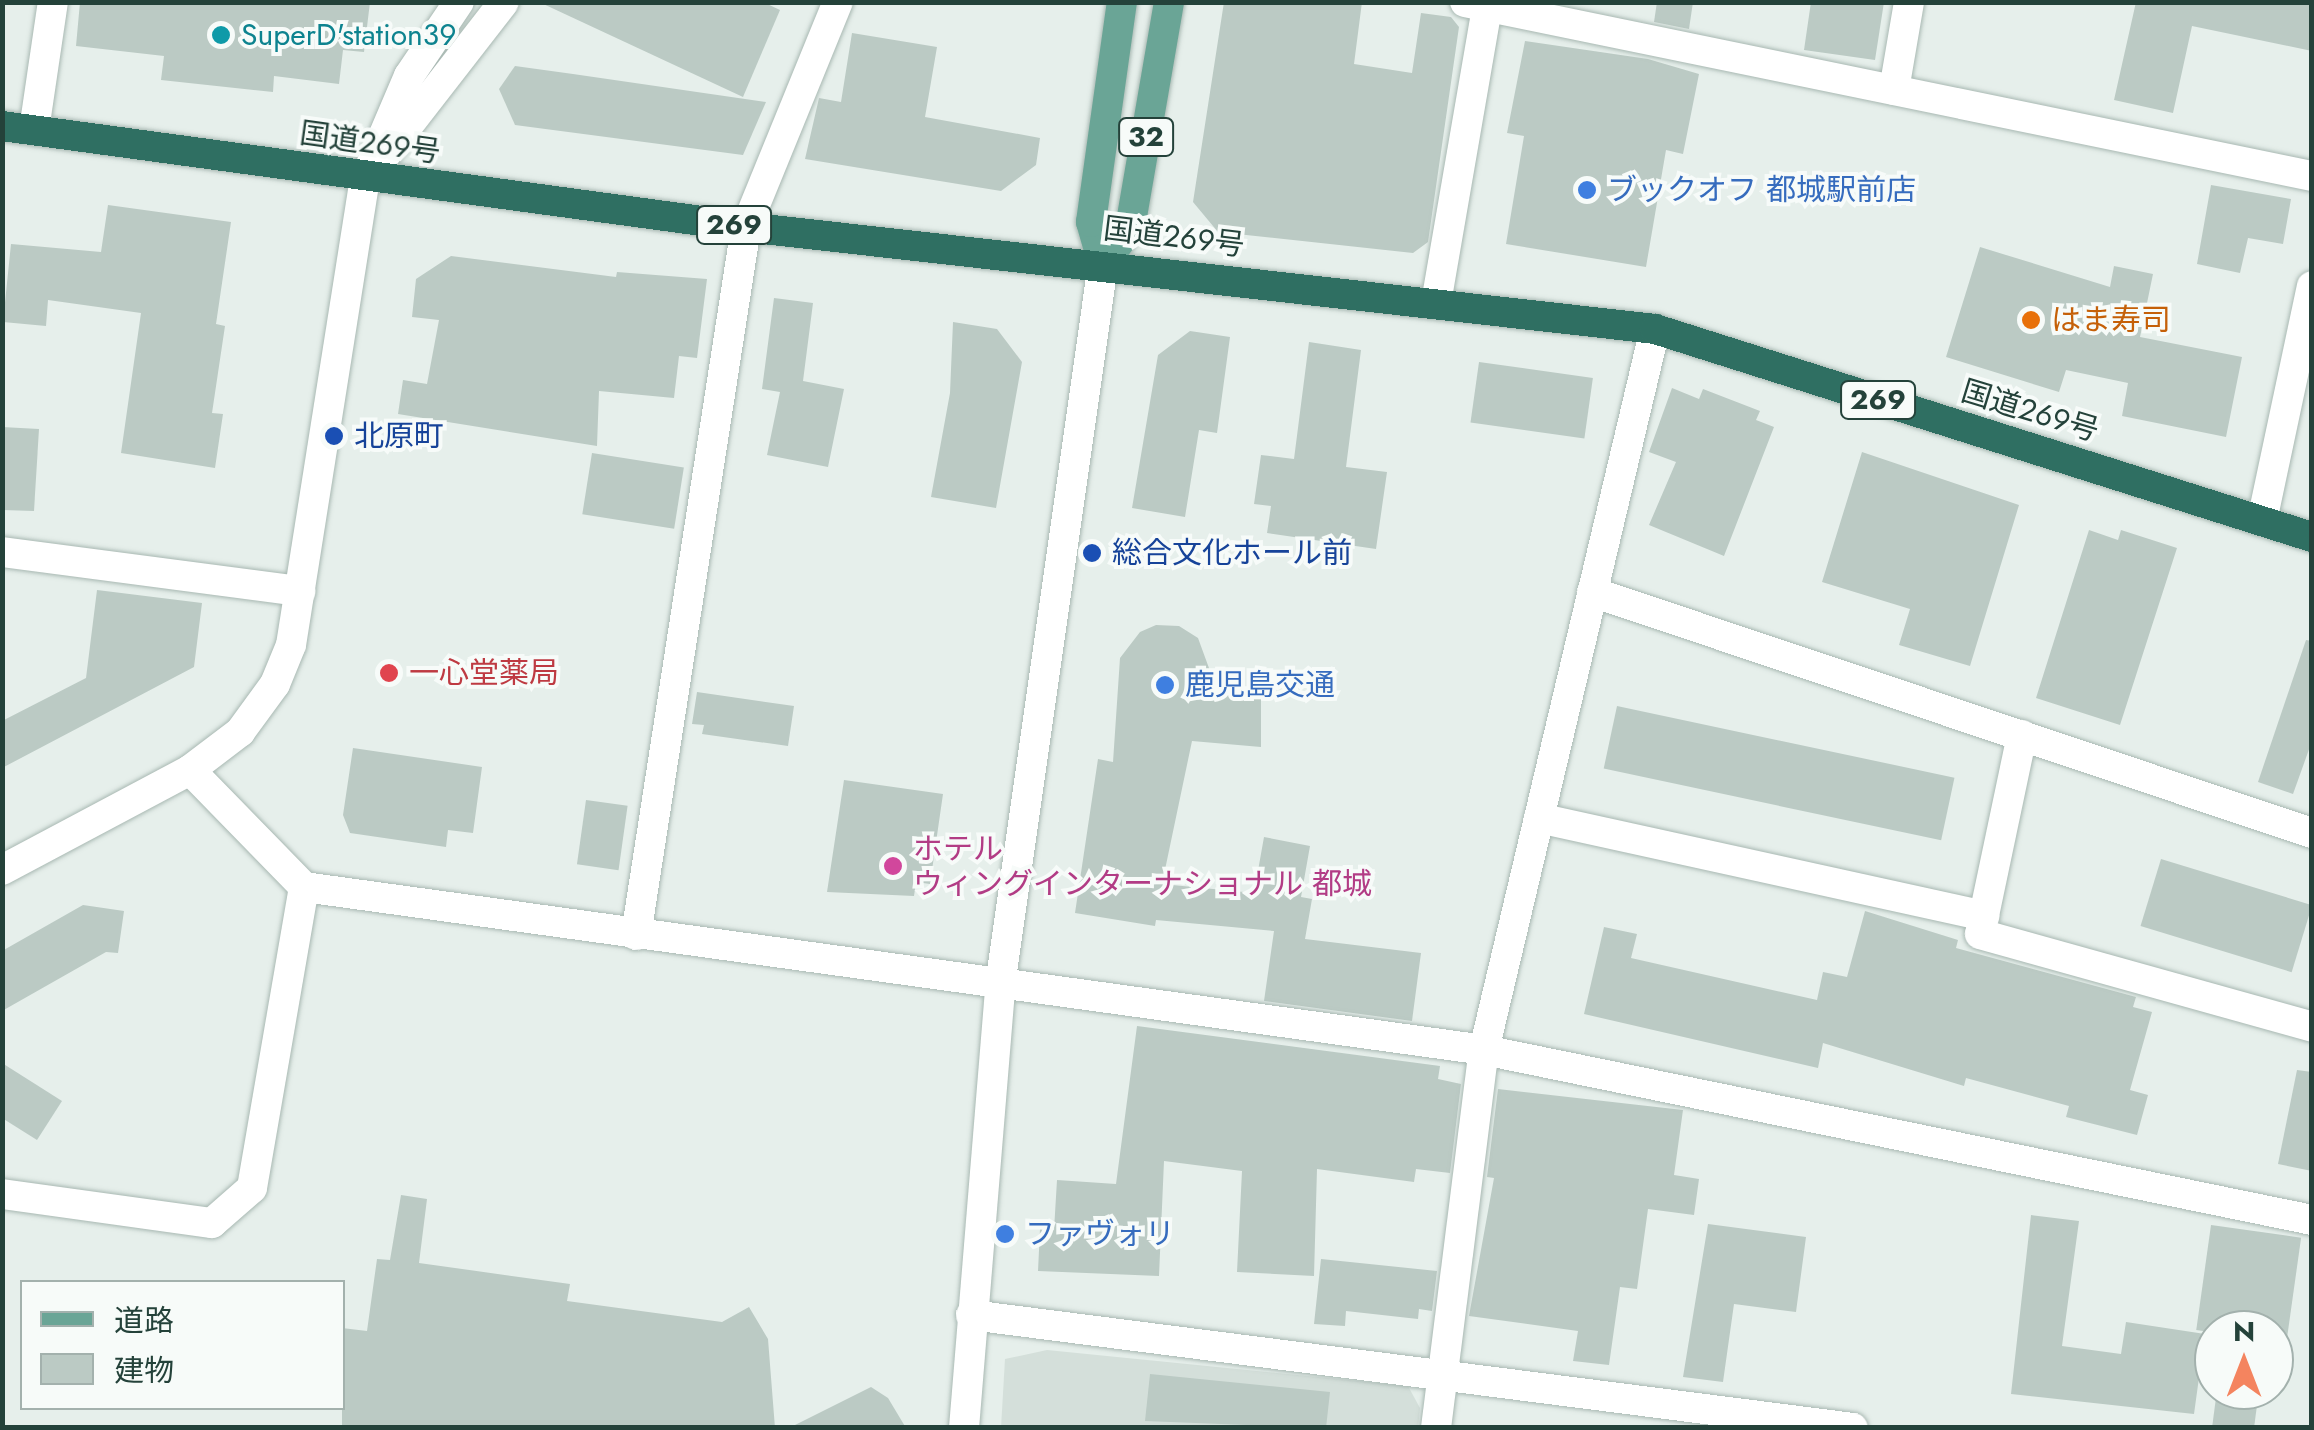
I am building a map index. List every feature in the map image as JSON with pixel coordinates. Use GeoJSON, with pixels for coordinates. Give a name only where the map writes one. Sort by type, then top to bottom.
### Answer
{"type":"FeatureCollection","features":[{"type":"Feature","properties":{"kind":"highway","name":"国道269号"},"geometry":{"type":"LineString","coordinates":[[2,126],[366,179],[746,227],[1103,264],[1655,330],[2312,537]]}},
{"type":"Feature","properties":{"kind":"main road","name":"32"},"geometry":{"type":"LineString","coordinates":[[1103,264],[1091,222],[1122,2]]}},
{"type":"Feature","properties":{"kind":"main road","name":"32"},"geometry":{"type":"LineString","coordinates":[[1103,264],[1130,228],[1169,2]]}},
{"type":"Feature","properties":{"kind":"street"},"geometry":{"type":"LineString","coordinates":[[34,130],[53,2]]}},
{"type":"Feature","properties":{"kind":"street"},"geometry":{"type":"LineString","coordinates":[[2,870],[190,770],[240,732],[275,684],[300,592],[366,179],[409,76],[459,2]]}},
{"type":"Feature","properties":{"kind":"street"},"geometry":{"type":"LineString","coordinates":[[366,179],[504,2]]}},
{"type":"Feature","properties":{"kind":"street"},"geometry":{"type":"LineString","coordinates":[[636,934],[746,227],[838,2]]}},
{"type":"Feature","properties":{"kind":"street"},"geometry":{"type":"LineString","coordinates":[[1894,90],[1909,2]]}},
{"type":"Feature","properties":{"kind":"street"},"geometry":{"type":"LineString","coordinates":[[1436,304],[1480,4],[2312,176]]}},
{"type":"Feature","properties":{"kind":"street"},"geometry":{"type":"LineString","coordinates":[[964,1428],[1000,986],[1103,264]]}},
{"type":"Feature","properties":{"kind":"street"},"geometry":{"type":"LineString","coordinates":[[2262,521],[2312,286]]}},
{"type":"Feature","properties":{"kind":"street"},"geometry":{"type":"LineString","coordinates":[[1436,1428],[1484,1050],[1655,330]]}},
{"type":"Feature","properties":{"kind":"street"},"geometry":{"type":"LineString","coordinates":[[2,552],[300,592]]}},
{"type":"Feature","properties":{"kind":"street"},"geometry":{"type":"LineString","coordinates":[[1592,592],[2312,832]]}},
{"type":"Feature","properties":{"kind":"street"},"geometry":{"type":"LineString","coordinates":[[2022,735],[1980,934],[2312,1027]]}},
{"type":"Feature","properties":{"kind":"street"},"geometry":{"type":"LineString","coordinates":[[190,770],[304,887],[1484,1050],[2312,1220]]}},
{"type":"Feature","properties":{"kind":"street"},"geometry":{"type":"LineString","coordinates":[[1539,818],[1984,916]]}},
{"type":"Feature","properties":{"kind":"street"},"geometry":{"type":"LineString","coordinates":[[2,1194],[212,1222],[252,1188],[304,887]]}},
{"type":"Feature","properties":{"kind":"street"},"geometry":{"type":"LineString","coordinates":[[971,1315],[1852,1428]]}},
{"type":"Feature","properties":{"kind":"shaded area"},"geometry":{"type":"Polygon","coordinates":[[[1047,1350],[1408,1386],[1420,1408],[1418,1428],[1001,1428],[1005,1359],[1047,1350]]]}},
{"type":"Feature","properties":{"kind":"building","name":"SuperD'station39"},"geometry":{"type":"Polygon","coordinates":[[[80,2],[370,2],[364,52],[343,50],[339,84],[274,76],[273,92],[161,80],[164,56],[76,46],[80,2]]]}},
{"type":"Feature","properties":{"kind":"building"},"geometry":{"type":"Polygon","coordinates":[[[539,2],[763,2],[780,10],[743,97],[539,2]]]}},
{"type":"Feature","properties":{"kind":"building"},"geometry":{"type":"Polygon","coordinates":[[[1224,2],[1362,2],[1354,64],[1412,73],[1421,13],[1451,17],[1459,27],[1428,242],[1413,253],[1218,232],[1193,202],[1224,2]]]}},
{"type":"Feature","properties":{"kind":"building"},"geometry":{"type":"Polygon","coordinates":[[[1657,2],[1693,2],[1689,29],[1654,22],[1657,2]]]}},
{"type":"Feature","properties":{"kind":"building"},"geometry":{"type":"Polygon","coordinates":[[[1811,2],[1884,2],[1875,60],[1804,50],[1811,2]]]}},
{"type":"Feature","properties":{"kind":"building"},"geometry":{"type":"Polygon","coordinates":[[[2136,2],[2312,2],[2312,51],[2192,26],[2173,113],[2114,100],[2136,2]]]}},
{"type":"Feature","properties":{"kind":"building"},"geometry":{"type":"Polygon","coordinates":[[[852,33],[937,47],[925,117],[1040,138],[1036,165],[1001,191],[805,159],[819,98],[841,102],[852,33]]]}},
{"type":"Feature","properties":{"kind":"building"},"geometry":{"type":"Polygon","coordinates":[[[1525,41],[1648,59],[1699,74],[1683,154],[1666,150],[1646,267],[1506,244],[1524,136],[1507,133],[1525,41]]]}},
{"type":"Feature","properties":{"kind":"building"},"geometry":{"type":"Polygon","coordinates":[[[515,66],[766,102],[743,155],[515,125],[499,89],[515,66]]]}},
{"type":"Feature","properties":{"kind":"building"},"geometry":{"type":"Polygon","coordinates":[[[2211,185],[2291,199],[2283,244],[2248,238],[2240,273],[2197,264],[2211,185]]]}},
{"type":"Feature","properties":{"kind":"building"},"geometry":{"type":"Polygon","coordinates":[[[108,205],[231,222],[216,324],[225,326],[212,413],[223,414],[215,468],[121,453],[141,313],[48,300],[46,326],[3,322],[11,244],[101,252],[108,205]]]}},
{"type":"Feature","properties":{"kind":"building"},"geometry":{"type":"Polygon","coordinates":[[[1980,247],[2110,287],[2114,266],[2153,274],[2140,337],[2242,357],[2226,437],[2122,416],[2128,383],[2066,370],[2059,392],[1946,357],[1980,247]]]}},
{"type":"Feature","properties":{"kind":"building"},"geometry":{"type":"Polygon","coordinates":[[[451,256],[616,277],[617,272],[707,279],[697,358],[679,356],[674,398],[599,391],[597,446],[398,414],[403,380],[427,384],[439,320],[412,317],[416,279],[451,256]]]}},
{"type":"Feature","properties":{"kind":"building"},"geometry":{"type":"Polygon","coordinates":[[[774,298],[813,303],[803,381],[844,389],[828,467],[767,455],[780,392],[762,389],[774,298]]]}},
{"type":"Feature","properties":{"kind":"building"},"geometry":{"type":"Polygon","coordinates":[[[953,322],[997,329],[1022,362],[996,508],[931,497],[950,393],[953,322]]]}},
{"type":"Feature","properties":{"kind":"building"},"geometry":{"type":"Polygon","coordinates":[[[1190,331],[1230,337],[1217,433],[1199,430],[1185,517],[1132,508],[1158,355],[1190,331]]]}},
{"type":"Feature","properties":{"kind":"building"},"geometry":{"type":"Polygon","coordinates":[[[1309,342],[1361,350],[1346,467],[1387,472],[1376,549],[1267,533],[1271,506],[1254,504],[1261,455],[1294,459],[1309,342]]]}},
{"type":"Feature","properties":{"kind":"building"},"geometry":{"type":"Polygon","coordinates":[[[1479,362],[1593,378],[1584,438],[1471,422],[1479,362]]]}},
{"type":"Feature","properties":{"kind":"building"},"geometry":{"type":"Polygon","coordinates":[[[1672,388],[1699,399],[1703,389],[1760,411],[1756,420],[1774,427],[1724,556],[1649,525],[1676,462],[1649,452],[1672,388]]]}},
{"type":"Feature","properties":{"kind":"building"},"geometry":{"type":"Polygon","coordinates":[[[2,427],[39,429],[34,511],[2,510],[2,427]]]}},
{"type":"Feature","properties":{"kind":"building"},"geometry":{"type":"Polygon","coordinates":[[[1862,452],[2019,505],[1970,666],[1899,645],[1910,609],[1822,582],[1862,452]]]}},
{"type":"Feature","properties":{"kind":"building"},"geometry":{"type":"Polygon","coordinates":[[[592,453],[684,468],[674,529],[582,514],[592,453]]]}},
{"type":"Feature","properties":{"kind":"building"},"geometry":{"type":"Polygon","coordinates":[[[2089,530],[2118,540],[2121,530],[2177,548],[2120,725],[2036,698],[2089,530]]]}},
{"type":"Feature","properties":{"kind":"building"},"geometry":{"type":"Polygon","coordinates":[[[97,590],[202,603],[194,667],[2,768],[2,721],[86,678],[97,590]]]}},
{"type":"Feature","properties":{"kind":"building"},"geometry":{"type":"Polygon","coordinates":[[[1156,625],[1179,626],[1198,638],[1217,690],[1261,693],[1261,747],[1192,741],[1162,884],[1254,893],[1264,837],[1310,846],[1301,897],[1312,899],[1305,939],[1421,953],[1412,1021],[1264,1001],[1274,931],[1156,920],[1155,926],[1075,913],[1098,759],[1113,762],[1120,658],[1140,632],[1156,625]]]}},
{"type":"Feature","properties":{"kind":"building"},"geometry":{"type":"Polygon","coordinates":[[[2306,640],[2312,641],[2312,741],[2293,794],[2258,782],[2306,640]]]}},
{"type":"Feature","properties":{"kind":"building"},"geometry":{"type":"Polygon","coordinates":[[[697,692],[794,706],[788,746],[702,734],[704,725],[692,724],[697,692]]]}},
{"type":"Feature","properties":{"kind":"building"},"geometry":{"type":"Polygon","coordinates":[[[1617,706],[1954,778],[1941,840],[1604,769],[1617,706]]]}},
{"type":"Feature","properties":{"kind":"building"},"geometry":{"type":"Polygon","coordinates":[[[353,748],[482,767],[473,833],[448,830],[446,847],[350,833],[343,815],[353,748]]]}},
{"type":"Feature","properties":{"kind":"building"},"geometry":{"type":"Polygon","coordinates":[[[844,780],[943,794],[930,884],[916,882],[914,896],[827,892],[844,780]]]}},
{"type":"Feature","properties":{"kind":"building"},"geometry":{"type":"Polygon","coordinates":[[[586,800],[628,806],[619,870],[577,864],[586,800]]]}},
{"type":"Feature","properties":{"kind":"building"},"geometry":{"type":"Polygon","coordinates":[[[2161,859],[2312,905],[2292,972],[2141,926],[2161,859]]]}},
{"type":"Feature","properties":{"kind":"building"},"geometry":{"type":"Polygon","coordinates":[[[83,905],[124,911],[118,953],[106,952],[2,1011],[2,951],[83,905]]]}},
{"type":"Feature","properties":{"kind":"building"},"geometry":{"type":"Polygon","coordinates":[[[1865,911],[1958,940],[1956,948],[2136,997],[2133,1007],[2152,1012],[2130,1090],[2148,1095],[2137,1135],[2066,1117],[2069,1106],[1966,1078],[1964,1086],[1823,1043],[1818,1068],[1584,1014],[1604,927],[1637,934],[1631,958],[1817,1000],[1823,972],[1847,977],[1865,911]]]}},
{"type":"Feature","properties":{"kind":"building"},"geometry":{"type":"Polygon","coordinates":[[[1137,1026],[1440,1066],[1438,1079],[1461,1084],[1450,1173],[1416,1169],[1414,1182],[1317,1169],[1314,1276],[1237,1272],[1242,1171],[1164,1161],[1159,1276],[1038,1271],[1040,1229],[1054,1230],[1057,1180],[1116,1184],[1137,1026]]]}},
{"type":"Feature","properties":{"kind":"building"},"geometry":{"type":"Polygon","coordinates":[[[2,1063],[62,1101],[37,1140],[2,1118],[2,1063]]]}},
{"type":"Feature","properties":{"kind":"building"},"geometry":{"type":"Polygon","coordinates":[[[2297,1070],[2312,1072],[2312,1171],[2278,1164],[2297,1070]]]}},
{"type":"Feature","properties":{"kind":"building"},"geometry":{"type":"Polygon","coordinates":[[[1498,1089],[1683,1110],[1674,1175],[1699,1179],[1694,1215],[1648,1209],[1637,1289],[1620,1287],[1609,1365],[1573,1361],[1578,1331],[1469,1316],[1494,1178],[1487,1177],[1498,1089]]]}},
{"type":"Feature","properties":{"kind":"building"},"geometry":{"type":"Polygon","coordinates":[[[401,1195],[427,1199],[419,1263],[570,1284],[567,1301],[722,1322],[749,1307],[768,1339],[775,1428],[342,1428],[345,1328],[367,1331],[377,1259],[390,1260],[401,1195]]]}},
{"type":"Feature","properties":{"kind":"building"},"geometry":{"type":"Polygon","coordinates":[[[2031,1215],[2079,1221],[2062,1346],[2121,1354],[2126,1322],[2194,1332],[2194,1414],[2011,1394],[2031,1215]]]}},
{"type":"Feature","properties":{"kind":"building"},"geometry":{"type":"Polygon","coordinates":[[[1708,1224],[1806,1237],[1796,1312],[1734,1304],[1723,1382],[1683,1377],[1708,1224]]]}},
{"type":"Feature","properties":{"kind":"building"},"geometry":{"type":"Polygon","coordinates":[[[2211,1225],[2301,1238],[2291,1310],[2199,1310],[2211,1225]]]}},
{"type":"Feature","properties":{"kind":"building"},"geometry":{"type":"Polygon","coordinates":[[[1321,1259],[1437,1271],[1432,1311],[1419,1309],[1418,1319],[1346,1311],[1345,1326],[1314,1324],[1321,1259]]]}},
{"type":"Feature","properties":{"kind":"building"},"geometry":{"type":"Polygon","coordinates":[[[1150,1374],[1330,1392],[1326,1428],[1145,1421],[1150,1374]]]}},
{"type":"Feature","properties":{"kind":"building"},"geometry":{"type":"Polygon","coordinates":[[[871,1387],[888,1398],[906,1428],[789,1428],[871,1387]]]}},
{"type":"Feature","properties":{"kind":"building"},"geometry":{"type":"Polygon","coordinates":[[[2214,1410],[2256,1410],[2254,1428],[2212,1428],[2214,1410]]]}},
{"type":"Feature","properties":{"kind":"place","name":"SuperD'station39"},"geometry":{"type":"Point","coordinates":[221,35]}},
{"type":"Feature","properties":{"kind":"place","name":"ブックオフ 都城駅前店"},"geometry":{"type":"Point","coordinates":[1587,190]}},
{"type":"Feature","properties":{"kind":"place","name":"はま寿司"},"geometry":{"type":"Point","coordinates":[2031,320]}},
{"type":"Feature","properties":{"kind":"place","name":"北原町"},"geometry":{"type":"Point","coordinates":[334,436]}},
{"type":"Feature","properties":{"kind":"place","name":"総合文化ホール前"},"geometry":{"type":"Point","coordinates":[1092,553]}},
{"type":"Feature","properties":{"kind":"place","name":"一心堂薬局"},"geometry":{"type":"Point","coordinates":[389,673]}},
{"type":"Feature","properties":{"kind":"place","name":"鹿児島交通"},"geometry":{"type":"Point","coordinates":[1165,685]}},
{"type":"Feature","properties":{"kind":"place","name":"ホテル ウィングインターナショナル 都城"},"geometry":{"type":"Point","coordinates":[893,866]}},
{"type":"Feature","properties":{"kind":"place","name":"ファヴォリ"},"geometry":{"type":"Point","coordinates":[1005,1234]}}]}
